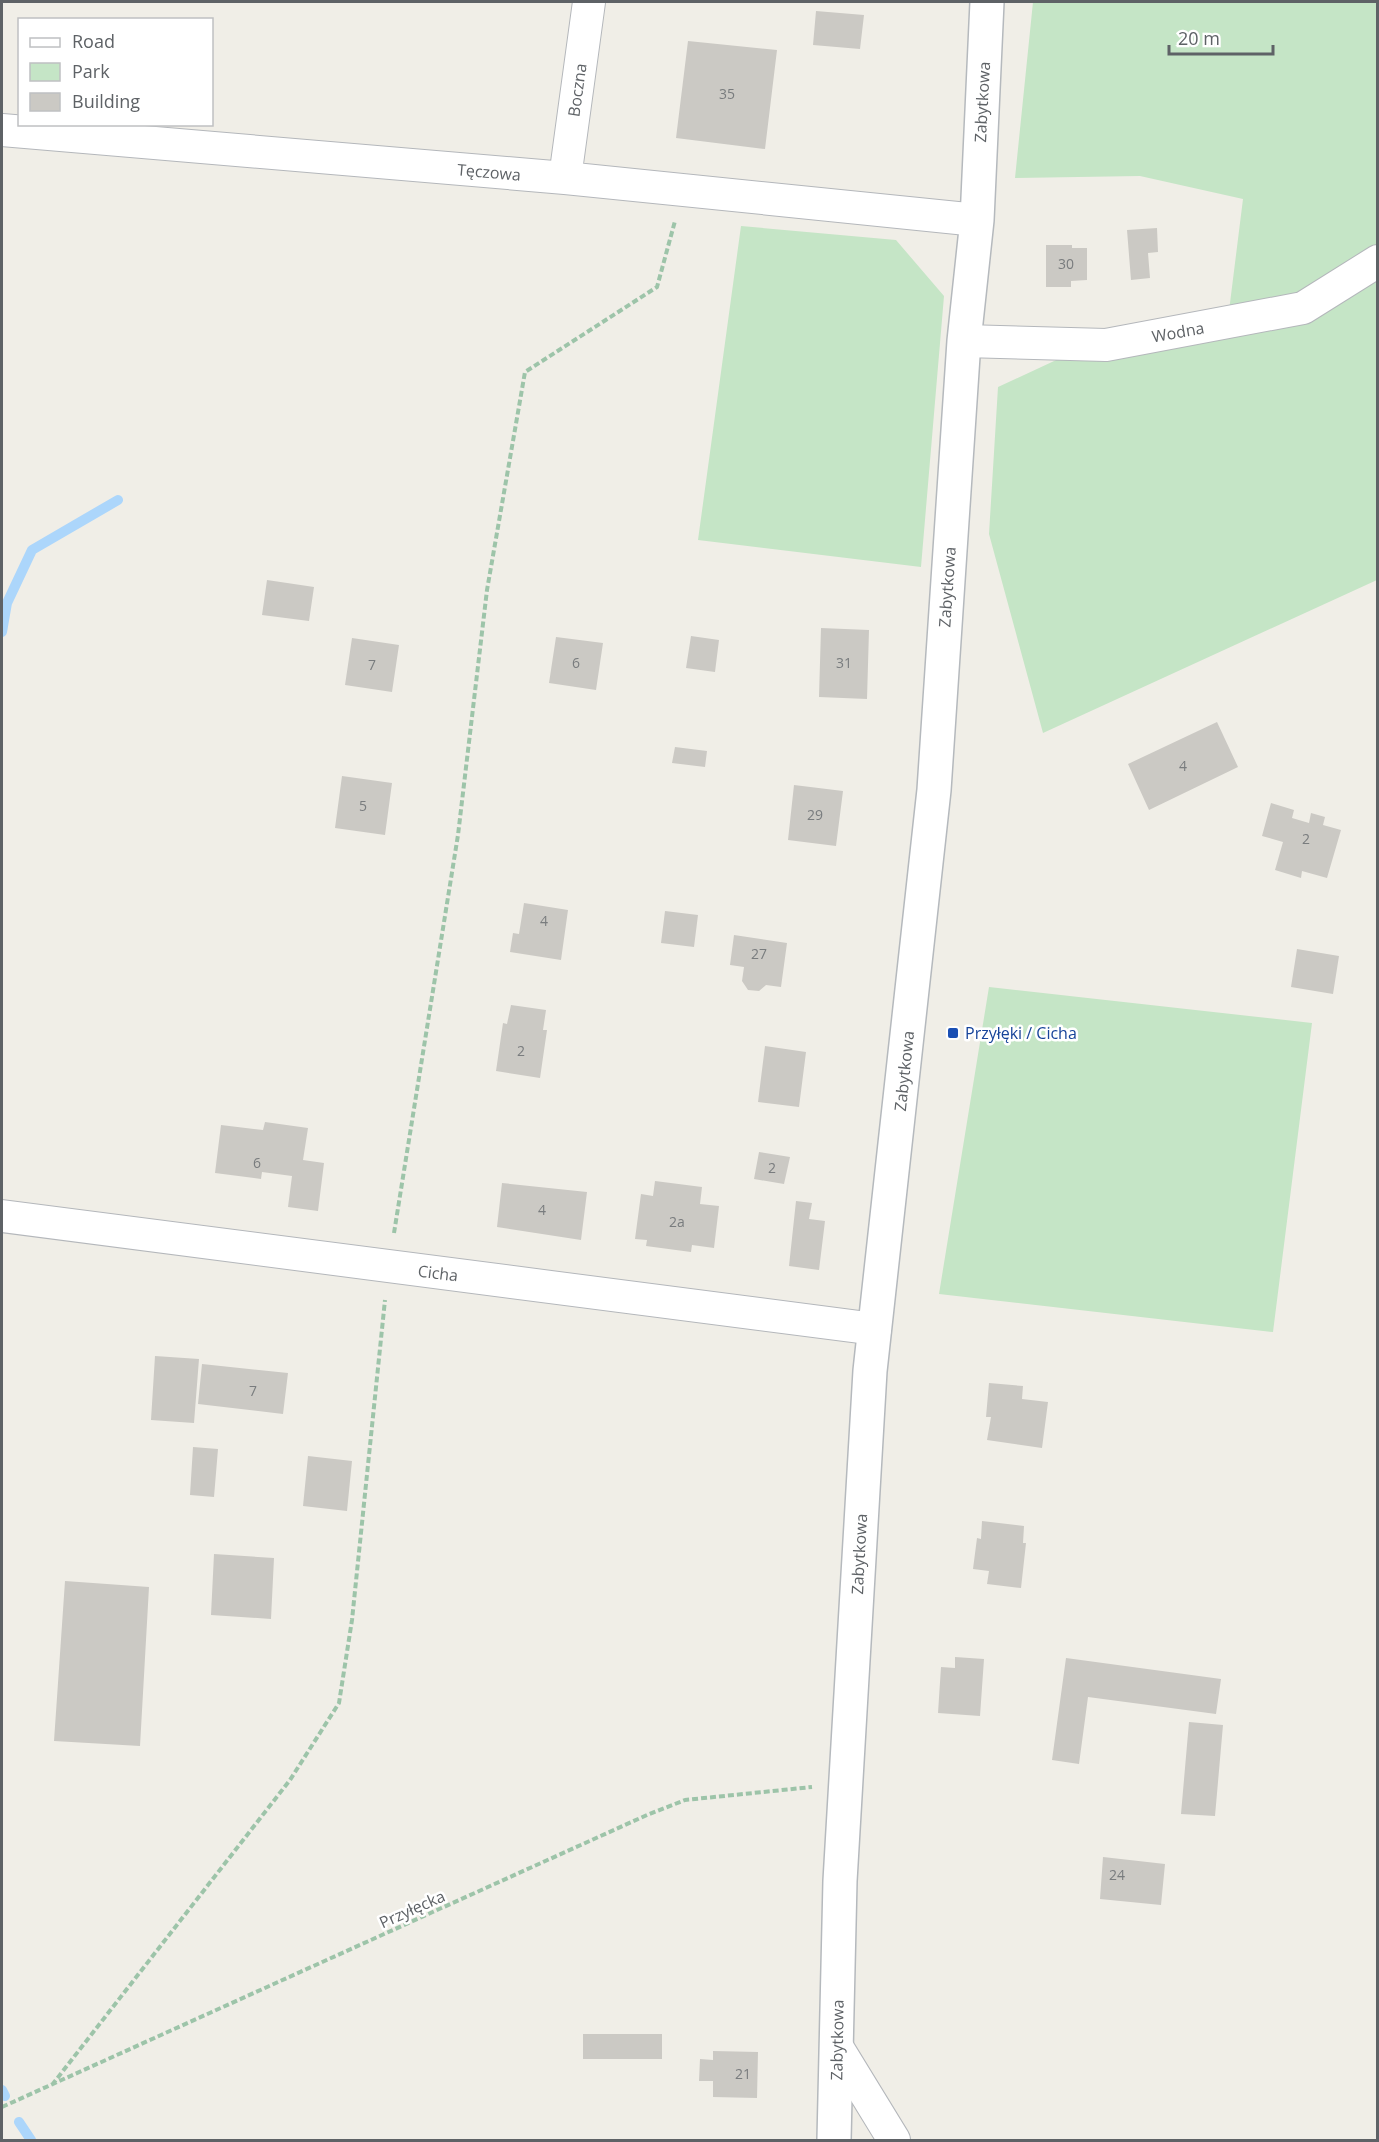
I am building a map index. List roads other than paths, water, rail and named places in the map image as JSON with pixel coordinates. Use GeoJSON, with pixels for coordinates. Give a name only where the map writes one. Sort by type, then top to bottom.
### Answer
{"type":"FeatureCollection","features":[{"type":"Feature","properties":{"kind":"street","name":"Boczna"},"geometry":{"type":"LineString","coordinates":[[565,178],[589,2]]}},
{"type":"Feature","properties":{"kind":"street","name":"Zabytkowa"},"geometry":{"type":"LineString","coordinates":[[834,2140],[840,1881],[870,1371],[934,790],[963,341],[977,220],[987,2]]}},
{"type":"Feature","properties":{"kind":"street","name":"Tęczowa"},"geometry":{"type":"LineString","coordinates":[[2,130],[565,178],[977,220]]}},
{"type":"Feature","properties":{"kind":"street","name":"Wodna"},"geometry":{"type":"LineString","coordinates":[[963,341],[1106,345],[1303,308],[1377,261]]}},
{"type":"Feature","properties":{"kind":"street","name":"Cicha"},"geometry":{"type":"LineString","coordinates":[[2,1216],[875,1329]]}},
{"type":"Feature","properties":{"kind":"street"},"geometry":{"type":"LineString","coordinates":[[837,2047],[894,2140]]}},
{"type":"Feature","properties":{"kind":"waterway"},"geometry":{"type":"LineString","coordinates":[[2,632],[7,603],[32,550],[118,500]]}},
{"type":"Feature","properties":{"kind":"waterway"},"geometry":{"type":"LineString","coordinates":[[2,2090],[5,2096]]}},
{"type":"Feature","properties":{"kind":"waterway"},"geometry":{"type":"LineString","coordinates":[[19,2122],[31,2140]]}},
{"type":"Feature","properties":{"kind":"place","name":"Przyłęki / Cicha"},"geometry":{"type":"Point","coordinates":[953,1033]}}]}
